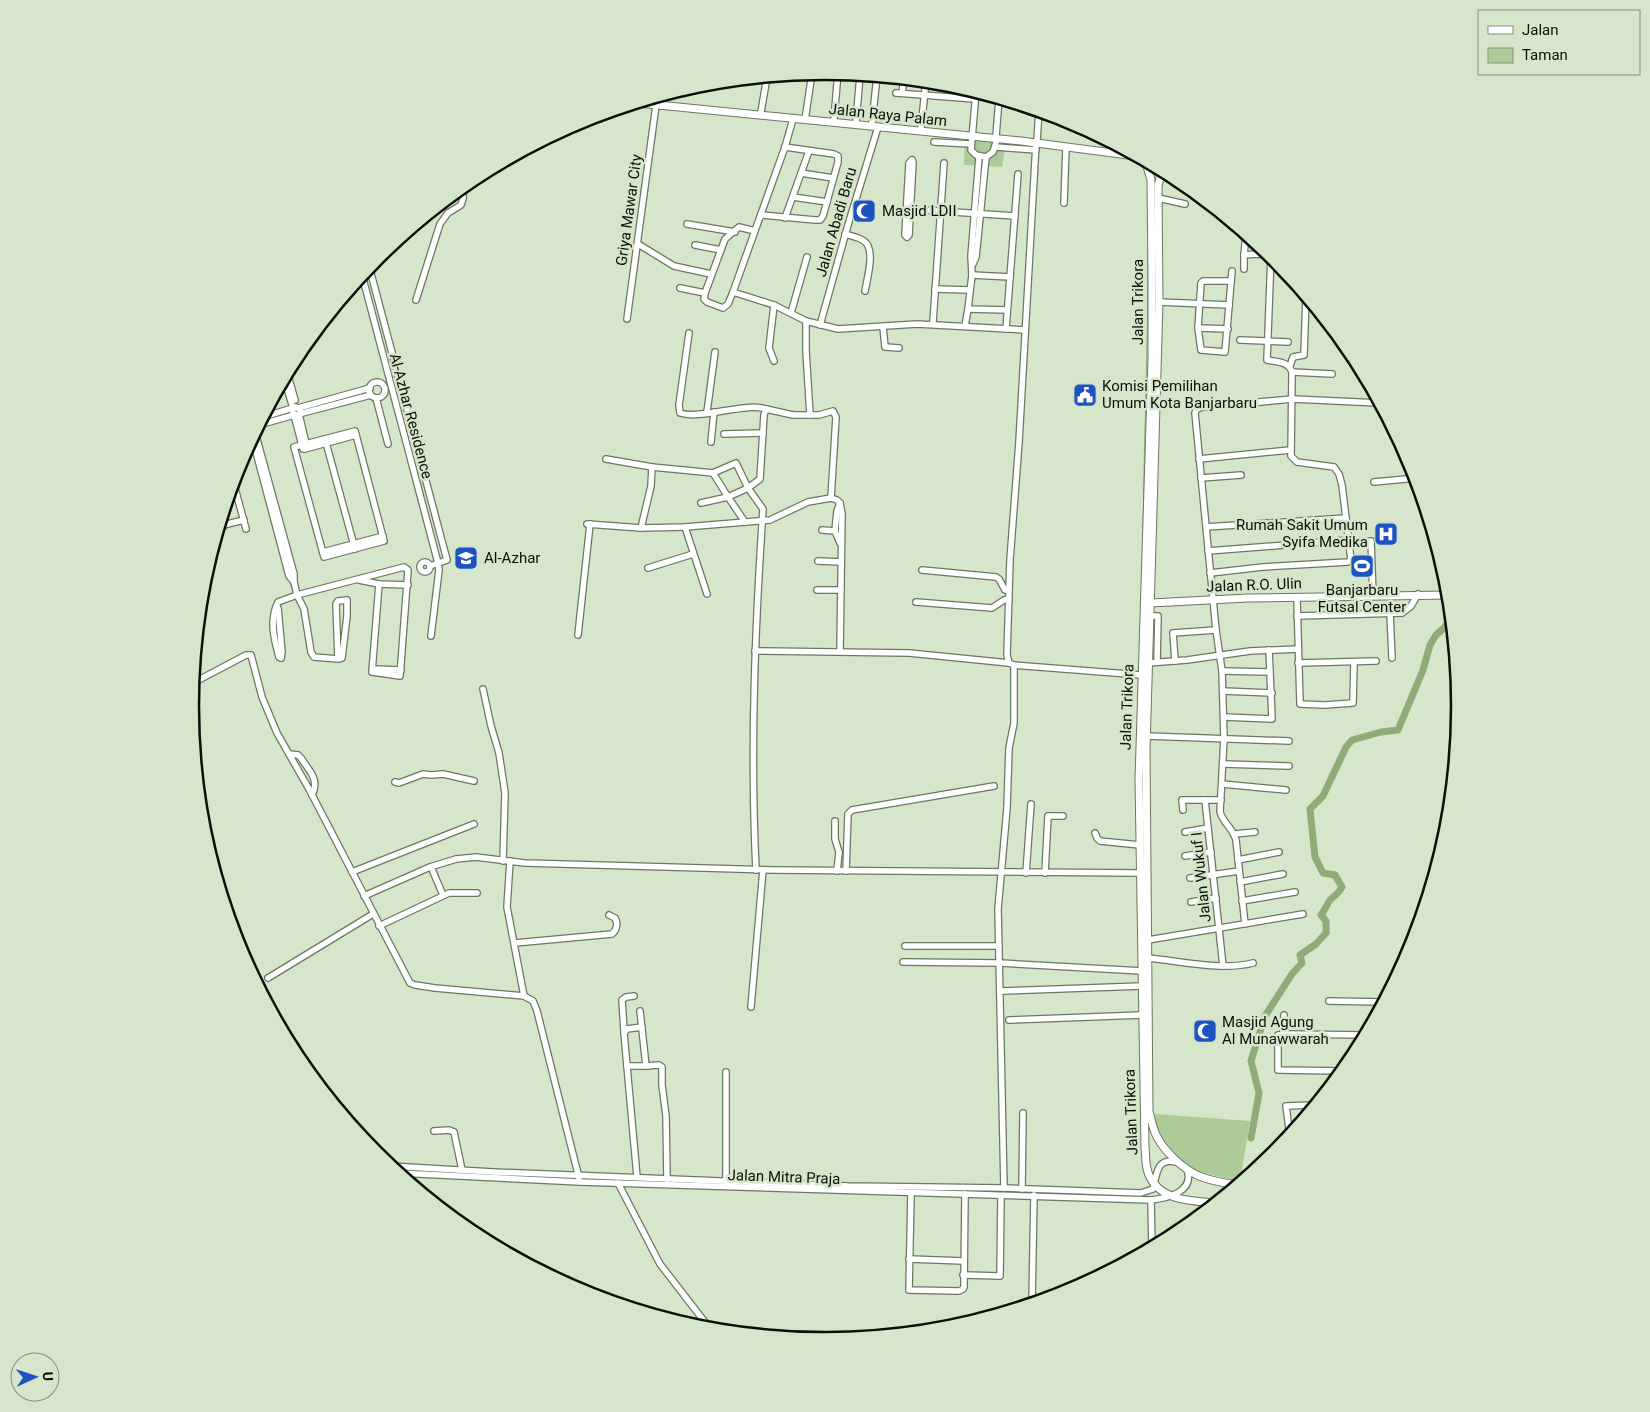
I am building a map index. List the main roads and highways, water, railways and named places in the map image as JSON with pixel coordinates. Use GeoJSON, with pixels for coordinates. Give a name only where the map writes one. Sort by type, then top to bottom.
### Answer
{"type":"FeatureCollection","features":[{"type":"Feature","properties":{"kind":"main road","name":"Jalan Raya Palam"},"geometry":{"type":"LineString","coordinates":[[661,102],[761,112],[793,119],[856,122],[971,138],[1119,154]]}},
{"type":"Feature","properties":{"kind":"main road","name":"Jalan Raya Palam"},"geometry":{"type":"LineString","coordinates":[[652,105],[921,128],[971,138]]}},
{"type":"Feature","properties":{"kind":"main road","name":"Jalan Raya Palam"},"geometry":{"type":"LineString","coordinates":[[1036,144],[1111,150]]}},
{"type":"Feature","properties":{"kind":"main road","name":"Jalan Trikora"},"geometry":{"type":"LineString","coordinates":[[1147,170],[1151,180],[1152,359],[1150,616],[1148,662],[1144,680],[1146,736],[1142,1016],[1149,1111],[1154,1129],[1162,1144],[1186,1168],[1203,1177],[1230,1184]]}},
{"type":"Feature","properties":{"kind":"main road","name":"Jalan Trikora"},"geometry":{"type":"LineString","coordinates":[[1159,177],[1159,302],[1139,780],[1141,873],[1148,940],[1144,1122],[1146,1159],[1149,1175],[1154,1184],[1170,1196],[1207,1202]]}},
{"type":"Feature","properties":{"kind":"main road","name":"Jalan R.O. Ulin"},"geometry":{"type":"LineString","coordinates":[[1150,603],[1441,595]]}},
{"type":"Feature","properties":{"kind":"waterway"},"geometry":{"type":"LineString","coordinates":[[1143,528],[1148,258]]}},
{"type":"Feature","properties":{"kind":"waterway"},"geometry":{"type":"LineString","coordinates":[[1251,1138],[1259,1093],[1251,1061],[1265,1016],[1292,974],[1302,963],[1300,955],[1316,944],[1326,933],[1326,921],[1321,915],[1330,900],[1342,887],[1335,875],[1323,873],[1315,857],[1310,809],[1323,796],[1346,747],[1352,740],[1381,732],[1398,730],[1423,670],[1430,645],[1436,635],[1446,625]]}},
{"type":"Feature","properties":{"kind":"place","name":"Masjid LDII"},"geometry":{"type":"Point","coordinates":[864,211]}},
{"type":"Feature","properties":{"kind":"place","name":"Komisi Pemilihan Umum Kota Banjarbaru"},"geometry":{"type":"Point","coordinates":[1085,395]}},
{"type":"Feature","properties":{"kind":"place","name":"Rumah Sakit Umum Syifa Medika"},"geometry":{"type":"Point","coordinates":[1386,534]}},
{"type":"Feature","properties":{"kind":"place","name":"Al-Azhar"},"geometry":{"type":"Point","coordinates":[466,558]}},
{"type":"Feature","properties":{"kind":"place","name":"Banjarbaru Futsal Center"},"geometry":{"type":"Point","coordinates":[1362,566]}},
{"type":"Feature","properties":{"kind":"place","name":"Masjid Agung Al Munawwarah"},"geometry":{"type":"Point","coordinates":[1205,1031]}}]}
